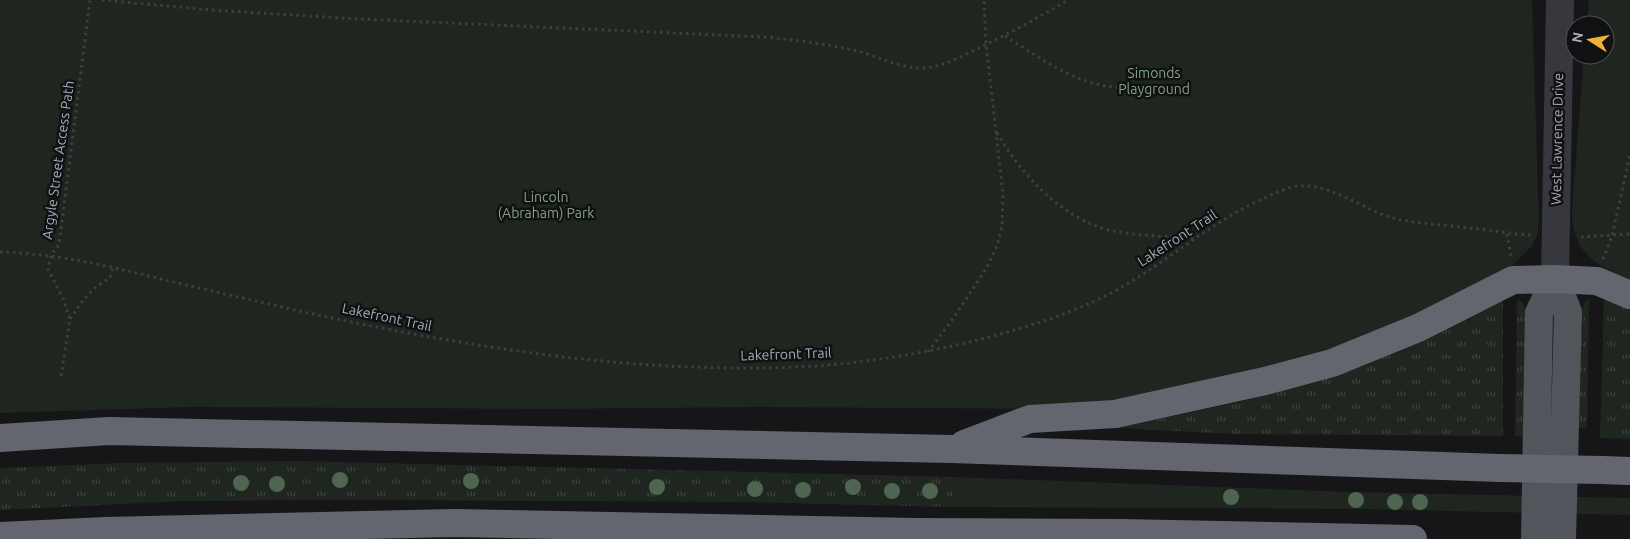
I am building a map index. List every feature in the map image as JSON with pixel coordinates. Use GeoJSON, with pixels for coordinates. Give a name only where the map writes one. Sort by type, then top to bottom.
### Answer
{"type":"FeatureCollection","features":[{"type":"Feature","properties":{"kind":"highway"},"geometry":{"type":"LineString","coordinates":[[951,449],[1030,419],[1115,414],[1265,381],[1332,363],[1418,328],[1513,280],[1597,281],[1630,295]]}},
{"type":"Feature","properties":{"kind":"highway"},"geometry":{"type":"LineString","coordinates":[[0,438],[109,431],[951,449],[1630,471]]}},
{"type":"Feature","properties":{"kind":"highway"},"geometry":{"type":"LineString","coordinates":[[0,536],[105,531],[452,523],[926,535],[1121,532],[1413,539]]}},
{"type":"Feature","properties":{"kind":"main road","name":"West Lawrence Drive"},"geometry":{"type":"LineString","coordinates":[[1535,539],[1540,313],[1554,279]]}},
{"type":"Feature","properties":{"kind":"main road","name":"West Lawrence Drive"},"geometry":{"type":"LineString","coordinates":[[1554,279],[1568,312],[1562,539]]}},
{"type":"Feature","properties":{"kind":"lane","name":"West Lawrence Drive"},"geometry":{"type":"LineString","coordinates":[[1554,279],[1560,0]]}},
{"type":"Feature","properties":{"kind":"path","name":"Argyle Street Access Path"},"geometry":{"type":"LineString","coordinates":[[61,376],[70,319],[62,296],[48,269],[51,255],[58,245],[90,0]]}},
{"type":"Feature","properties":{"kind":"path"},"geometry":{"type":"LineString","coordinates":[[102,0],[264,14],[764,36],[851,50],[900,65],[918,68],[936,66],[1004,36],[1068,0]]}},
{"type":"Feature","properties":{"kind":"path"},"geometry":{"type":"LineString","coordinates":[[928,352],[978,282],[997,246],[1002,227],[1004,206],[986,44],[984,0]]}},
{"type":"Feature","properties":{"kind":"path"},"geometry":{"type":"LineString","coordinates":[[1004,36],[1060,70],[1081,80],[1113,87],[1153,85]]}},
{"type":"Feature","properties":{"kind":"path"},"geometry":{"type":"LineString","coordinates":[[996,131],[1027,174],[1056,202],[1080,219],[1096,226],[1116,231],[1193,238]]}},
{"type":"Feature","properties":{"kind":"path"},"geometry":{"type":"LineString","coordinates":[[1601,266],[1612,236],[1630,155]]}},
{"type":"Feature","properties":{"kind":"path","name":"Lakefront Trail"},"geometry":{"type":"LineString","coordinates":[[0,252],[51,255],[113,267],[287,308],[432,338],[492,348],[573,359],[665,365],[791,367],[849,363],[928,352],[1011,331],[1078,308],[1112,293],[1193,238],[1248,206],[1282,190],[1296,186],[1328,191],[1378,213],[1398,219],[1507,234],[1537,236]]}},
{"type":"Feature","properties":{"kind":"path"},"geometry":{"type":"LineString","coordinates":[[1507,234],[1513,265]]}},
{"type":"Feature","properties":{"kind":"path"},"geometry":{"type":"LineString","coordinates":[[1576,237],[1630,234]]}},
{"type":"Feature","properties":{"kind":"path"},"geometry":{"type":"LineString","coordinates":[[70,319],[85,296],[110,278],[113,267]]}},
{"type":"Feature","properties":{"kind":"green space","name":"Lincoln (Abraham) Park"},"geometry":{"type":"Polygon","coordinates":[[[0,0],[1532,0],[1539,224],[1537,236],[1531,247],[1513,265],[1438,305],[1386,328],[1260,373],[1076,409],[190,407],[0,413],[0,0]]]}},
{"type":"Feature","properties":{"kind":"green space"},"geometry":{"type":"Polygon","coordinates":[[[1589,0],[1630,0],[1630,281],[1606,269],[1588,256],[1577,238],[1573,226],[1572,211],[1583,65],[1615,65],[1615,15],[1588,15],[1589,0]]]}},
{"type":"Feature","properties":{"kind":"green space"},"geometry":{"type":"Polygon","coordinates":[[[1604,297],[1630,308],[1630,439],[1600,438],[1604,297]]]}},
{"type":"Feature","properties":{"kind":"green space"},"geometry":{"type":"Polygon","coordinates":[[[1503,299],[1503,436],[1235,434],[1118,428],[1117,425],[1207,409],[1252,399],[1298,385],[1503,299]]]}},
{"type":"Feature","properties":{"kind":"green space"},"geometry":{"type":"Polygon","coordinates":[[[1517,299],[1522,302],[1527,311],[1523,437],[1515,436],[1517,299]]]}},
{"type":"Feature","properties":{"kind":"green space"},"geometry":{"type":"Polygon","coordinates":[[[1589,299],[1587,427],[1578,428],[1582,309],[1585,302],[1589,299]]]}},
{"type":"Feature","properties":{"kind":"green space"},"geometry":{"type":"Polygon","coordinates":[[[298,461],[954,477],[952,507],[744,502],[359,500],[183,501],[0,510],[0,468],[122,463],[298,461]]]}},
{"type":"Feature","properties":{"kind":"green space"},"geometry":{"type":"Polygon","coordinates":[[[954,477],[1352,492],[1630,498],[1630,515],[1362,509],[952,507],[954,477]]]}},
{"type":"Feature","properties":{"kind":"park label","name":"Simonds Playground"},"geometry":{"type":"Point","coordinates":[1154,82]}}]}
